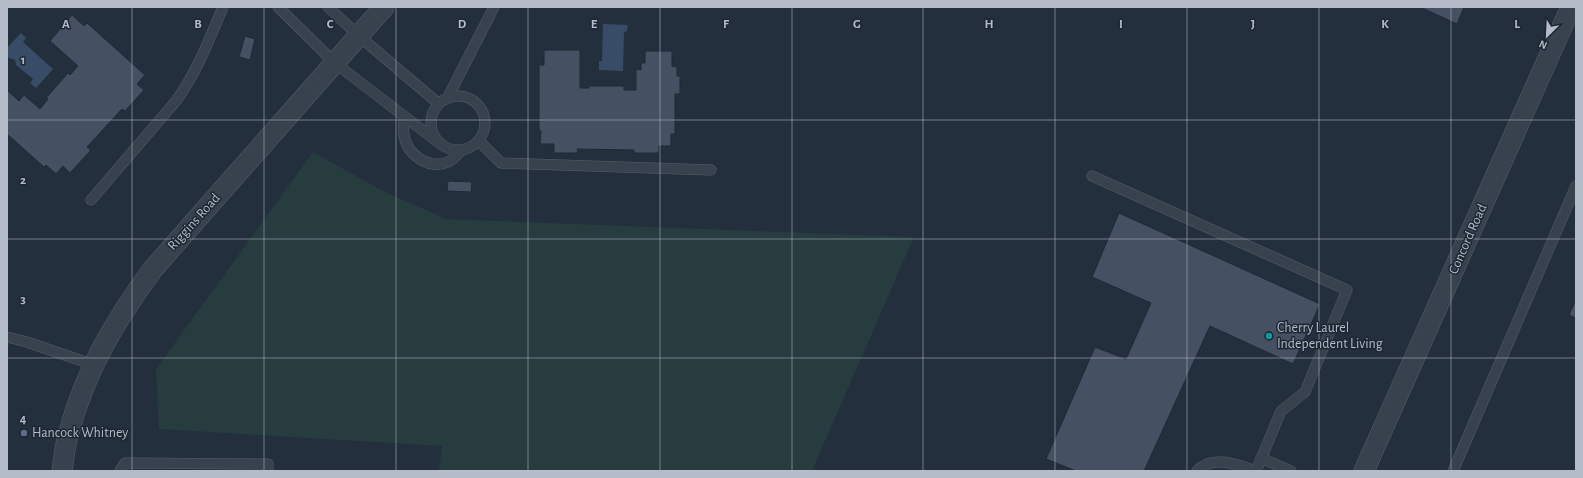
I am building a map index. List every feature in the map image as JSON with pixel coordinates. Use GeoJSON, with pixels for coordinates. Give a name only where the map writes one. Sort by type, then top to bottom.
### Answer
{"type":"FeatureCollection","features":[{"type":"Feature","properties":{"kind":"street","name":"Riggins Road"},"geometry":{"type":"LineString","coordinates":[[62,471],[68,433],[80,395],[105,342],[126,305],[153,269],[384,7]]}},
{"type":"Feature","properties":{"kind":"street","name":"Concord Road"},"geometry":{"type":"LineString","coordinates":[[1364,471],[1571,7]]}},
{"type":"Feature","properties":{"kind":"lane"},"geometry":{"type":"LineString","coordinates":[[91,200],[188,85],[201,61],[223,7]]}},
{"type":"Feature","properties":{"kind":"lane"},"geometry":{"type":"LineString","coordinates":[[278,7],[335,63],[443,146],[453,150],[462,150],[471,147],[478,141],[483,133],[485,124],[483,114],[479,106],[474,101],[465,97],[456,96],[443,101]]}},
{"type":"Feature","properties":{"kind":"lane"},"geometry":{"type":"LineString","coordinates":[[328,7],[359,36],[443,101]]}},
{"type":"Feature","properties":{"kind":"lane"},"geometry":{"type":"LineString","coordinates":[[443,146],[436,140],[432,132],[431,122],[433,113],[443,101],[494,7]]}},
{"type":"Feature","properties":{"kind":"lane"},"geometry":{"type":"LineString","coordinates":[[404,116],[404,136],[410,151],[419,158],[430,164],[448,162],[462,150]]}},
{"type":"Feature","properties":{"kind":"lane"},"geometry":{"type":"LineString","coordinates":[[478,141],[501,163],[711,170]]}},
{"type":"Feature","properties":{"kind":"lane"},"geometry":{"type":"LineString","coordinates":[[1092,176],[1347,290],[1305,392],[1281,411],[1256,471],[1226,462],[1211,462],[1197,471]]}},
{"type":"Feature","properties":{"kind":"lane"},"geometry":{"type":"LineString","coordinates":[[1453,471],[1576,186]]}},
{"type":"Feature","properties":{"kind":"lane"},"geometry":{"type":"LineString","coordinates":[[7,337],[27,342],[94,365]]}},
{"type":"Feature","properties":{"kind":"lane"},"geometry":{"type":"LineString","coordinates":[[1261,458],[1291,471]]}},
{"type":"Feature","properties":{"kind":"lane"},"geometry":{"type":"LineString","coordinates":[[120,471],[125,463],[268,464],[268,471]]}},
{"type":"Feature","properties":{"kind":"green space"},"geometry":{"type":"Polygon","coordinates":[[[313,152],[381,190],[446,219],[914,237],[812,471],[439,471],[442,446],[159,429],[156,369],[313,152]]]}},
{"type":"Feature","properties":{"kind":"water"},"geometry":{"type":"Polygon","coordinates":[[[603,24],[628,25],[627,31],[624,32],[623,71],[599,70],[599,61],[602,61],[603,24]]]}},
{"type":"Feature","properties":{"kind":"water"},"geometry":{"type":"Polygon","coordinates":[[[21,33],[26,38],[23,42],[53,69],[36,88],[30,83],[33,79],[16,65],[15,60],[7,57],[7,48],[21,33]]]}},
{"type":"Feature","properties":{"kind":"building"},"geometry":{"type":"Polygon","coordinates":[[[1420,7],[1464,7],[1457,24],[1420,7]]]}},
{"type":"Feature","properties":{"kind":"building"},"geometry":{"type":"Polygon","coordinates":[[[72,15],[84,26],[87,23],[145,75],[137,84],[144,90],[125,111],[122,109],[87,147],[91,150],[70,173],[63,166],[56,174],[46,165],[44,167],[7,134],[7,90],[19,101],[24,95],[40,109],[48,99],[46,98],[68,73],[70,75],[78,66],[50,41],[72,15]]]}},
{"type":"Feature","properties":{"kind":"building"},"geometry":{"type":"Polygon","coordinates":[[[245,36],[255,39],[250,60],[239,57],[245,36]]]}},
{"type":"Feature","properties":{"kind":"building"},"geometry":{"type":"Polygon","coordinates":[[[544,50],[580,50],[580,88],[589,88],[589,86],[624,86],[624,90],[636,90],[636,69],[641,70],[641,63],[645,63],[645,51],[672,51],[672,66],[677,67],[677,76],[680,76],[680,94],[675,94],[675,134],[671,134],[671,146],[659,146],[659,153],[634,153],[634,150],[577,149],[578,153],[554,153],[554,144],[540,144],[539,65],[544,65],[544,50]]]}},
{"type":"Feature","properties":{"kind":"building"},"geometry":{"type":"Polygon","coordinates":[[[448,181],[472,182],[471,192],[447,191],[448,181]]]}},
{"type":"Feature","properties":{"kind":"building","name":"Cherry Laurel Independent Living"},"geometry":{"type":"Polygon","coordinates":[[[1119,213],[1320,304],[1293,364],[1210,326],[1144,471],[1076,471],[1046,459],[1095,347],[1126,359],[1151,303],[1092,277],[1119,213]]]}},
{"type":"Feature","properties":{"kind":"building"},"geometry":{"type":"Polygon","coordinates":[[[1576,299],[1576,318],[1569,315],[1576,299]]]}},
{"type":"Feature","properties":{"kind":"place","name":"Cherry Laurel Independent Living"},"geometry":{"type":"Point","coordinates":[1269,336]}},
{"type":"Feature","properties":{"kind":"place","name":"Hancock Whitney"},"geometry":{"type":"Point","coordinates":[24,433]}}]}
